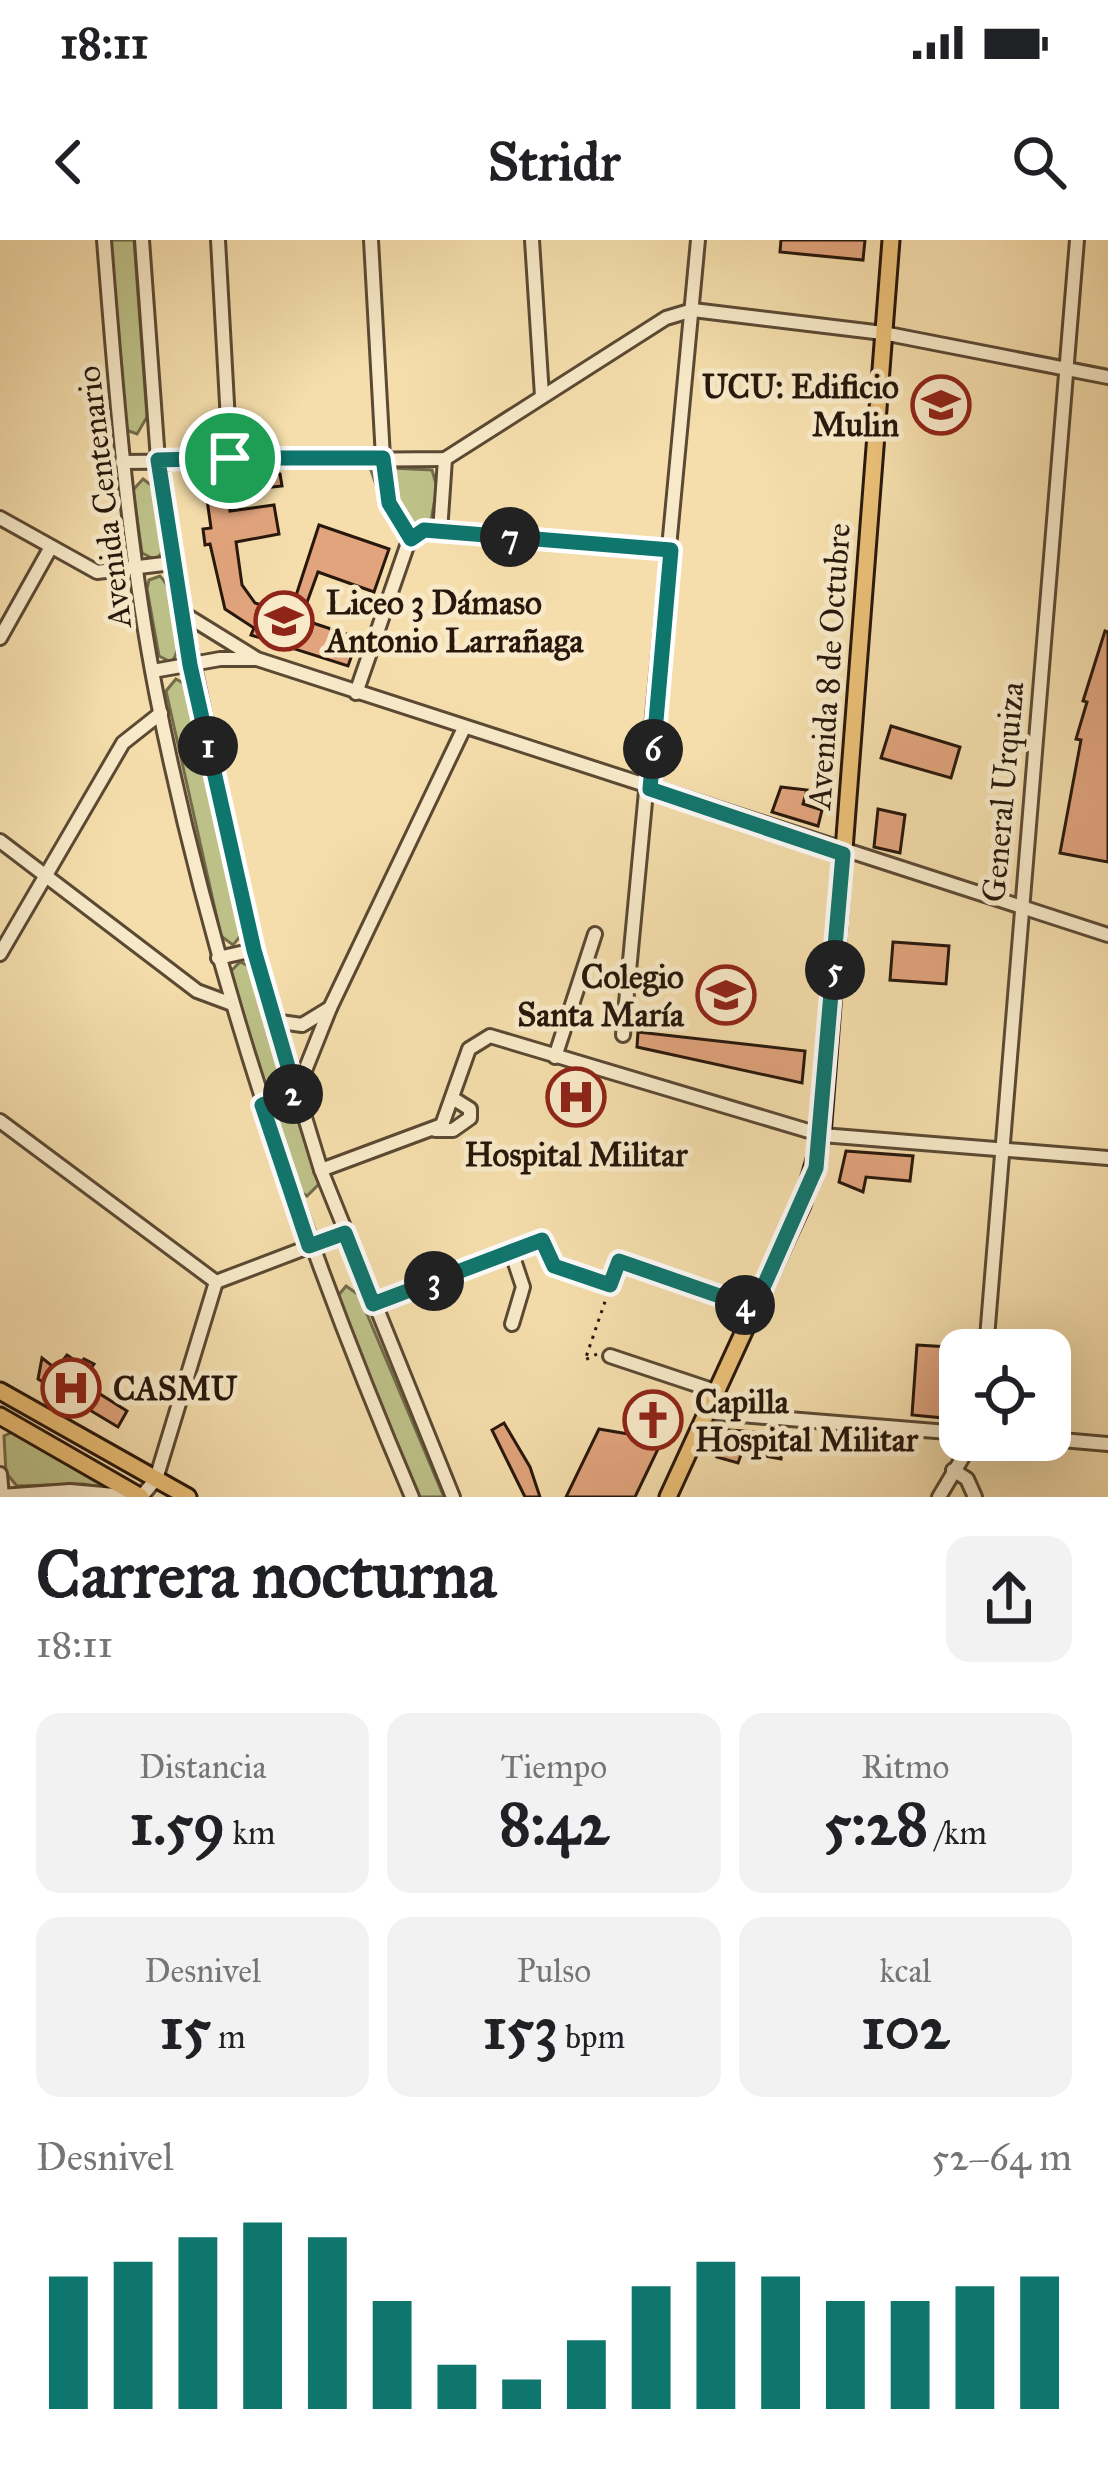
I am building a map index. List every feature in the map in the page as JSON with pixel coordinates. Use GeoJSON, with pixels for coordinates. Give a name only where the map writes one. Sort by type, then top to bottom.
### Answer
{"type":"FeatureCollection","features":[{"type":"Feature","properties":{"kind":"main road","name":"Avenida 8 de Octubre"},"geometry":{"type":"LineString","coordinates":[[668,1497],[802,1205],[822,1136],[891,240]]}},
{"type":"Feature","properties":{"kind":"main road"},"geometry":{"type":"LineString","coordinates":[[0,1391],[188,1497]]}},
{"type":"Feature","properties":{"kind":"main road"},"geometry":{"type":"LineString","coordinates":[[0,1416],[140,1497]]}},
{"type":"Feature","properties":{"kind":"street","name":"Avenida Centenario"},"geometry":{"type":"LineString","coordinates":[[104,240],[136,569],[160,713],[218,958],[309,1246],[412,1497]]}},
{"type":"Feature","properties":{"kind":"street","name":"Avenida Centenario"},"geometry":{"type":"LineString","coordinates":[[142,240],[158,460],[172,563],[254,950],[321,1170],[453,1497]]}},
{"type":"Feature","properties":{"kind":"street"},"geometry":{"type":"LineString","coordinates":[[218,240],[230,458]]}},
{"type":"Feature","properties":{"kind":"street"},"geometry":{"type":"LineString","coordinates":[[370,240],[383,458]]}},
{"type":"Feature","properties":{"kind":"street"},"geometry":{"type":"LineString","coordinates":[[532,240],[542,396]]}},
{"type":"Feature","properties":{"kind":"street"},"geometry":{"type":"LineString","coordinates":[[622,1035],[650,789],[698,240]]}},
{"type":"Feature","properties":{"kind":"street","name":"General Urquiza"},"geometry":{"type":"LineString","coordinates":[[988,1329],[1019,907],[1078,240]]}},
{"type":"Feature","properties":{"kind":"street"},"geometry":{"type":"LineString","coordinates":[[122,462],[445,459],[666,318],[693,310],[883,333],[1108,377]]}},
{"type":"Feature","properties":{"kind":"street"},"geometry":{"type":"LineString","coordinates":[[440,532],[445,459]]}},
{"type":"Feature","properties":{"kind":"street"},"geometry":{"type":"LineString","coordinates":[[0,518],[97,572],[172,563]]}},
{"type":"Feature","properties":{"kind":"street"},"geometry":{"type":"LineString","coordinates":[[356,693],[411,539],[424,530],[671,550]]}},
{"type":"Feature","properties":{"kind":"street"},"geometry":{"type":"LineString","coordinates":[[0,638],[51,547]]}},
{"type":"Feature","properties":{"kind":"street"},"geometry":{"type":"LineString","coordinates":[[181,612],[257,659],[843,854],[1108,935]]}},
{"type":"Feature","properties":{"kind":"street"},"geometry":{"type":"LineString","coordinates":[[153,671],[257,659]]}},
{"type":"Feature","properties":{"kind":"street"},"geometry":{"type":"LineString","coordinates":[[0,954],[123,742],[160,713]]}},
{"type":"Feature","properties":{"kind":"street"},"geometry":{"type":"LineString","coordinates":[[262,1105],[296,1094],[330,1008],[464,728]]}},
{"type":"Feature","properties":{"kind":"street"},"geometry":{"type":"LineString","coordinates":[[0,841],[197,992],[232,1004]]}},
{"type":"Feature","properties":{"kind":"street"},"geometry":{"type":"LineString","coordinates":[[555,1057],[595,934]]}},
{"type":"Feature","properties":{"kind":"street"},"geometry":{"type":"LineString","coordinates":[[218,958],[254,950]]}},
{"type":"Feature","properties":{"kind":"street"},"geometry":{"type":"LineString","coordinates":[[273,1021],[302,1025],[330,1008]]}},
{"type":"Feature","properties":{"kind":"street"},"geometry":{"type":"LineString","coordinates":[[321,1170],[434,1130],[448,1119],[469,1049],[490,1036],[822,1136],[1108,1158]]}},
{"type":"Feature","properties":{"kind":"street"},"geometry":{"type":"LineString","coordinates":[[434,1130],[453,1130],[470,1118],[470,1109],[454,1099]]}},
{"type":"Feature","properties":{"kind":"street"},"geometry":{"type":"LineString","coordinates":[[0,1121],[216,1282]]}},
{"type":"Feature","properties":{"kind":"street"},"geometry":{"type":"LineString","coordinates":[[216,1282],[345,1233]]}},
{"type":"Feature","properties":{"kind":"street"},"geometry":{"type":"LineString","coordinates":[[373,1304],[511,1251],[523,1287],[512,1324]]}},
{"type":"Feature","properties":{"kind":"street"},"geometry":{"type":"LineString","coordinates":[[0,1474],[1,1496],[70,1491],[140,1497],[156,1479],[216,1282]]}},
{"type":"Feature","properties":{"kind":"street"},"geometry":{"type":"LineString","coordinates":[[610,1355],[715,1391]]}},
{"type":"Feature","properties":{"kind":"street"},"geometry":{"type":"LineString","coordinates":[[706,1412],[939,1431]]}},
{"type":"Feature","properties":{"kind":"street"},"geometry":{"type":"LineString","coordinates":[[1071,1441],[1108,1444]]}},
{"type":"Feature","properties":{"kind":"street"},"geometry":{"type":"LineString","coordinates":[[939,1497],[959,1461]]}},
{"type":"Feature","properties":{"kind":"street"},"geometry":{"type":"LineString","coordinates":[[953,1470],[967,1479],[974,1497]]}},
{"type":"Feature","properties":{"kind":"path"},"geometry":{"type":"LineString","coordinates":[[383,458],[389,503],[411,539]]}},
{"type":"Feature","properties":{"kind":"path"},"geometry":{"type":"LineString","coordinates":[[511,1251],[542,1240],[554,1266],[610,1285]]}},
{"type":"Feature","properties":{"kind":"path"},"geometry":{"type":"LineString","coordinates":[[610,1355],[602,1352],[585,1360],[619,1261],[754,1308]]}},
{"type":"Feature","properties":{"kind":"green space"},"geometry":{"type":"Polygon","coordinates":[[[111,240],[134,240],[147,417],[137,434],[126,430],[123,422],[111,240]]]}},
{"type":"Feature","properties":{"kind":"green space"},"geometry":{"type":"Polygon","coordinates":[[[370,467],[432,470],[437,487],[431,521],[403,534],[389,523],[370,467]]]}},
{"type":"Feature","properties":{"kind":"green space"},"geometry":{"type":"Polygon","coordinates":[[[143,479],[155,488],[164,550],[156,560],[142,553],[133,490],[143,479]]]}},
{"type":"Feature","properties":{"kind":"green space"},"geometry":{"type":"Polygon","coordinates":[[[160,576],[177,619],[178,645],[171,662],[159,656],[147,589],[149,580],[160,576]]]}},
{"type":"Feature","properties":{"kind":"green space"},"geometry":{"type":"Polygon","coordinates":[[[176,679],[185,684],[243,933],[233,945],[221,936],[166,691],[176,679]]]}},
{"type":"Feature","properties":{"kind":"green space"},"geometry":{"type":"Polygon","coordinates":[[[240,962],[252,967],[284,1077],[275,1090],[262,1082],[231,971],[240,962]]]}},
{"type":"Feature","properties":{"kind":"green space"},"geometry":{"type":"Polygon","coordinates":[[[289,1109],[296,1114],[319,1184],[307,1196],[298,1190],[275,1121],[289,1109]]]}},
{"type":"Feature","properties":{"kind":"green space"},"geometry":{"type":"Polygon","coordinates":[[[346,1286],[359,1295],[444,1497],[419,1497],[337,1297],[346,1286]]]}},
{"type":"Feature","properties":{"kind":"green space"},"geometry":{"type":"Polygon","coordinates":[[[13,1432],[114,1490],[83,1484],[17,1486],[6,1473],[4,1436],[13,1432]]]}},
{"type":"Feature","properties":{"kind":"building"},"geometry":{"type":"Polygon","coordinates":[[[781,240],[865,240],[863,260],[780,252],[781,240]]]}},
{"type":"Feature","properties":{"kind":"building"},"geometry":{"type":"Polygon","coordinates":[[[280,474],[282,486],[227,492],[230,511],[274,505],[279,534],[236,542],[242,585],[255,603],[290,614],[319,525],[389,549],[374,592],[318,572],[301,619],[358,638],[348,666],[251,635],[254,628],[225,609],[210,544],[205,545],[203,529],[211,528],[204,478],[280,474]]]}},
{"type":"Feature","properties":{"kind":"building"},"geometry":{"type":"Polygon","coordinates":[[[1105,631],[1108,862],[1060,853],[1081,740],[1076,739],[1087,702],[1083,701],[1105,631]]]}},
{"type":"Feature","properties":{"kind":"building"},"geometry":{"type":"Polygon","coordinates":[[[891,726],[960,747],[951,778],[881,758],[891,726]]]}},
{"type":"Feature","properties":{"kind":"building"},"geometry":{"type":"Polygon","coordinates":[[[781,787],[807,790],[803,804],[822,810],[818,826],[772,812],[781,787]]]}},
{"type":"Feature","properties":{"kind":"building"},"geometry":{"type":"Polygon","coordinates":[[[878,809],[905,815],[900,853],[874,847],[878,809]]]}},
{"type":"Feature","properties":{"kind":"building"},"geometry":{"type":"Polygon","coordinates":[[[893,942],[949,946],[946,984],[890,980],[893,942]]]}},
{"type":"Feature","properties":{"kind":"building"},"geometry":{"type":"Polygon","coordinates":[[[638,1032],[805,1051],[802,1083],[637,1047],[638,1032]]]}},
{"type":"Feature","properties":{"kind":"building"},"geometry":{"type":"Polygon","coordinates":[[[846,1151],[913,1156],[910,1181],[866,1177],[863,1192],[839,1182],[846,1151]]]}},
{"type":"Feature","properties":{"kind":"building"},"geometry":{"type":"Polygon","coordinates":[[[917,1345],[939,1346],[939,1418],[912,1415],[917,1345]]]}},
{"type":"Feature","properties":{"kind":"building","name":"CASMU"},"geometry":{"type":"Polygon","coordinates":[[[67,1355],[80,1364],[84,1359],[94,1364],[81,1382],[127,1411],[118,1427],[38,1379],[42,1358],[56,1369],[67,1355]]]}},
{"type":"Feature","properties":{"kind":"building"},"geometry":{"type":"Polygon","coordinates":[[[504,1423],[530,1467],[540,1497],[525,1497],[492,1430],[504,1423]]]}},
{"type":"Feature","properties":{"kind":"building"},"geometry":{"type":"Polygon","coordinates":[[[599,1429],[634,1435],[659,1447],[635,1497],[566,1497],[599,1429]]]}},
{"type":"Feature","properties":{"kind":"building"},"geometry":{"type":"Polygon","coordinates":[[[729,1430],[783,1434],[781,1459],[742,1452],[738,1463],[717,1457],[729,1430]]]}},
{"type":"Feature","properties":{"kind":"place","name":"UCU: Edificio Mulin"},"geometry":{"type":"Point","coordinates":[941,405]}},
{"type":"Feature","properties":{"kind":"place","name":"Liceo 3 Dámaso Antonio Larrañaga"},"geometry":{"type":"Point","coordinates":[284,621]}},
{"type":"Feature","properties":{"kind":"place","name":"Colegio Santa María"},"geometry":{"type":"Point","coordinates":[726,995]}},
{"type":"Feature","properties":{"kind":"place","name":"Hospital Militar"},"geometry":{"type":"Point","coordinates":[576,1097]}},
{"type":"Feature","properties":{"kind":"place","name":"CASMU"},"geometry":{"type":"Point","coordinates":[71,1388]}},
{"type":"Feature","properties":{"kind":"place","name":"Capilla Hospital Militar"},"geometry":{"type":"Point","coordinates":[653,1420]}},
{"type":"Feature","properties":{"kind":"route"},"geometry":{"type":"LineString","coordinates":[[230,458],[383,458],[389,503],[411,539],[424,530],[671,550],[650,789],[843,854],[816,1168],[754,1308],[619,1261],[610,1285],[554,1266],[542,1240],[373,1304],[345,1233],[309,1246],[262,1105],[296,1094],[254,950],[190,665],[158,460],[230,458]]}}]}
